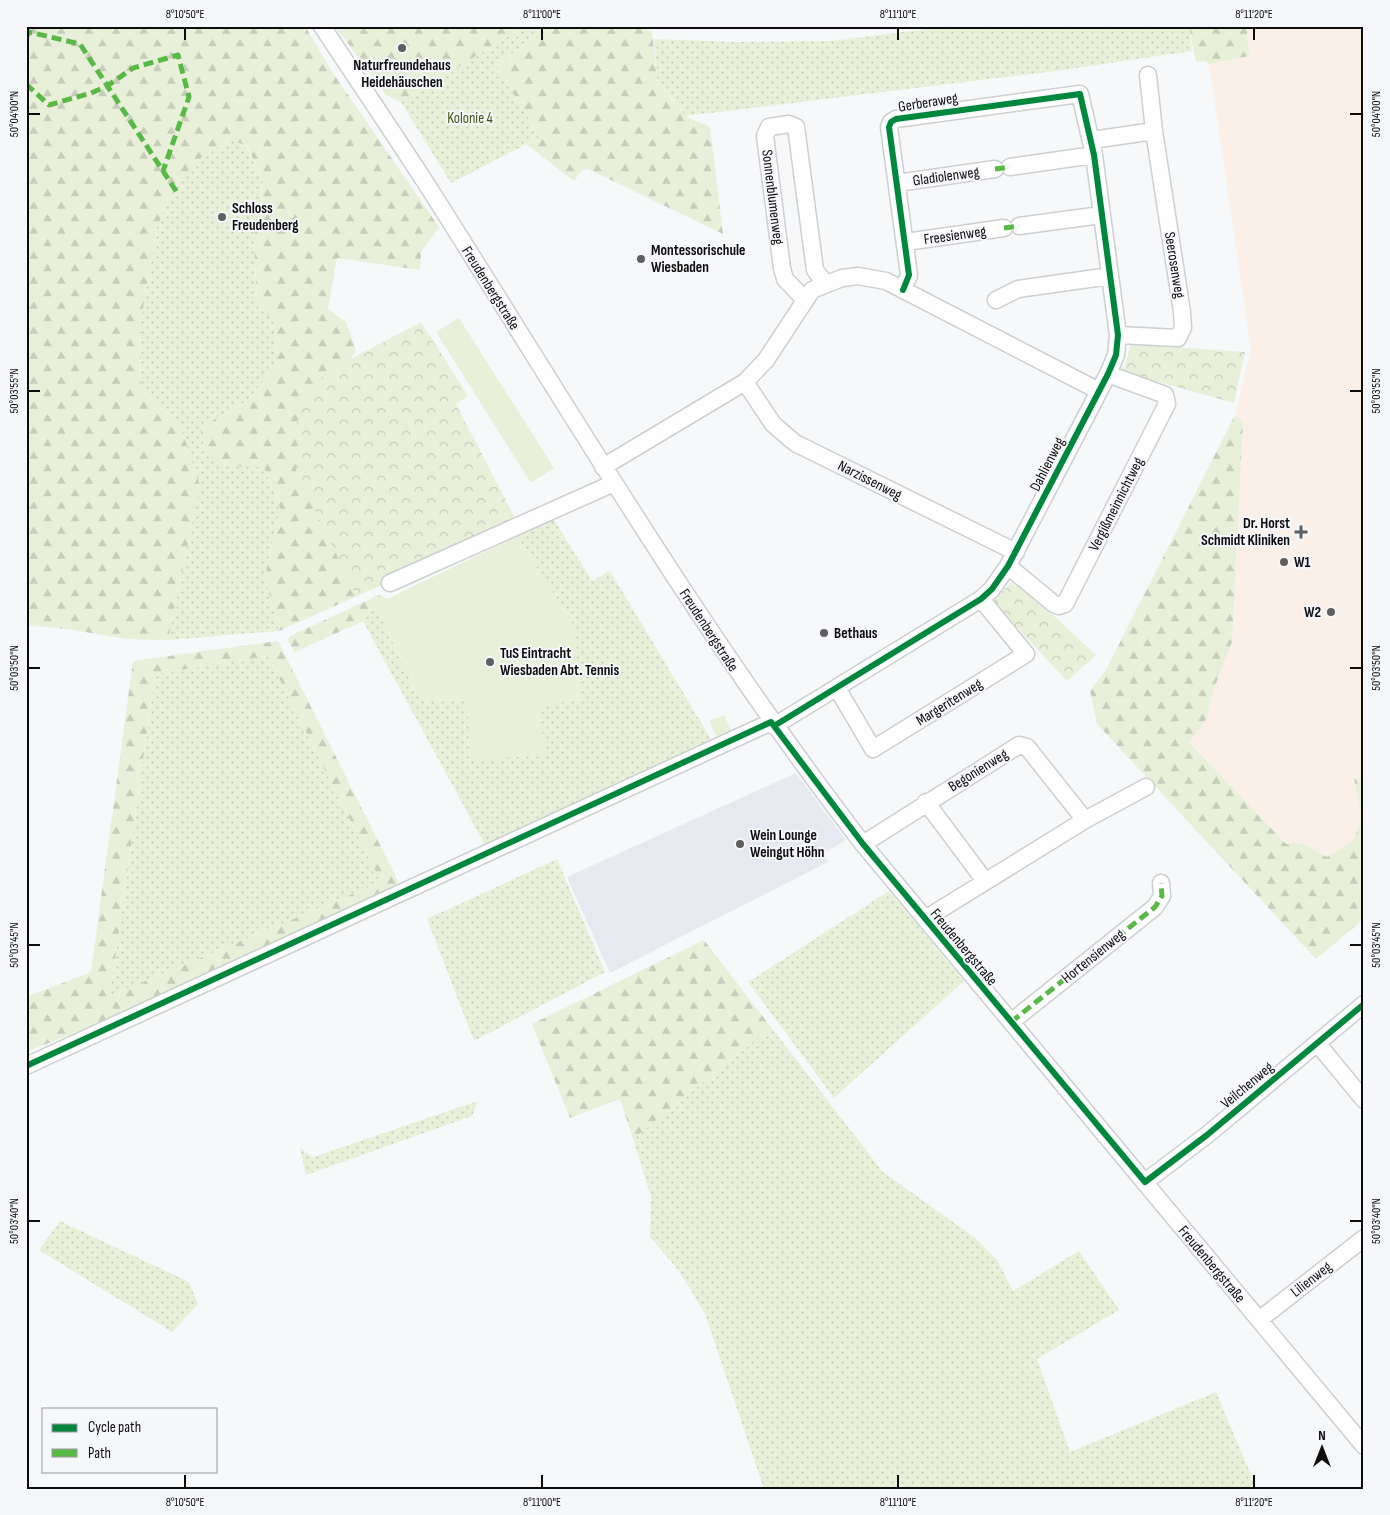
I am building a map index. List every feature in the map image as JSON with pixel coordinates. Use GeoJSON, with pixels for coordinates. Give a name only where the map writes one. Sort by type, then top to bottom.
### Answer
{"type":"FeatureCollection","features":[{"type":"Feature","properties":{"kind":"street","name":"Freudenbergstraße"},"geometry":{"type":"LineString","coordinates":[[322,26],[434,197],[603,467],[773,724],[863,844],[1364,1446]]}},
{"type":"Feature","properties":{"kind":"street","name":"Seerosenweg"},"geometry":{"type":"LineString","coordinates":[[1118,335],[1175,339],[1182,333],[1183,328],[1154,132],[1148,75]]}},
{"type":"Feature","properties":{"kind":"street","name":"Dahlienweg"},"geometry":{"type":"LineString","coordinates":[[26,1066],[773,724],[837,688],[981,599],[992,589],[1012,559],[1108,374],[1116,355],[1118,335],[1093,147],[1080,94]]}},
{"type":"Feature","properties":{"kind":"street","name":"Gerberaweg"},"geometry":{"type":"LineString","coordinates":[[904,290],[909,275],[889,127],[891,122],[896,118],[1080,94]]}},
{"type":"Feature","properties":{"kind":"street","name":"Sonnenblumenweg"},"geometry":{"type":"LineString","coordinates":[[804,299],[785,279],[782,268],[765,136],[769,127],[789,124],[796,127],[815,270],[825,283]]}},
{"type":"Feature","properties":{"kind":"street"},"geometry":{"type":"LineString","coordinates":[[1093,147],[1154,132]]}},
{"type":"Feature","properties":{"kind":"street","name":"Gladiolenweg"},"geometry":{"type":"LineString","coordinates":[[897,183],[1003,168],[1093,147]]}},
{"type":"Feature","properties":{"kind":"street","name":"Freesienweg"},"geometry":{"type":"LineString","coordinates":[[906,242],[1101,215]]}},
{"type":"Feature","properties":{"kind":"street"},"geometry":{"type":"LineString","coordinates":[[603,467],[745,382],[766,360],[804,299],[812,290],[825,283],[842,278],[858,276],[886,282],[1099,391]]}},
{"type":"Feature","properties":{"kind":"street"},"geometry":{"type":"LineString","coordinates":[[996,300],[1018,289],[1110,276]]}},
{"type":"Feature","properties":{"kind":"street","name":"Vergißmeinnichtweg"},"geometry":{"type":"LineString","coordinates":[[1012,559],[1054,604],[1059,606],[1065,604],[1167,404],[1165,395],[1108,374]]}},
{"type":"Feature","properties":{"kind":"street","name":"Narzissenweg"},"geometry":{"type":"LineString","coordinates":[[745,382],[773,424],[795,443],[1012,559]]}},
{"type":"Feature","properties":{"kind":"street"},"geometry":{"type":"LineString","coordinates":[[390,583],[614,483]]}},
{"type":"Feature","properties":{"kind":"street","name":"Margeritenweg"},"geometry":{"type":"LineString","coordinates":[[837,688],[873,750],[1026,654],[981,599]]}},
{"type":"Feature","properties":{"kind":"street","name":"Begonienweg"},"geometry":{"type":"LineString","coordinates":[[863,844],[926,802],[1019,745],[1024,745],[1085,820]]}},
{"type":"Feature","properties":{"kind":"street"},"geometry":{"type":"LineString","coordinates":[[925,919],[1085,820],[1146,787]]}},
{"type":"Feature","properties":{"kind":"street"},"geometry":{"type":"LineString","coordinates":[[926,802],[985,881]]}},
{"type":"Feature","properties":{"kind":"street","name":"Hortensienweg"},"geometry":{"type":"LineString","coordinates":[[1011,1022],[1155,907],[1162,896],[1161,883]]}},
{"type":"Feature","properties":{"kind":"street","name":"Veilchenweg"},"geometry":{"type":"LineString","coordinates":[[1145,1182],[1207,1135],[1364,1004]]}},
{"type":"Feature","properties":{"kind":"street"},"geometry":{"type":"LineString","coordinates":[[1317,1043],[1364,1100]]}},
{"type":"Feature","properties":{"kind":"street","name":"Lilienweg"},"geometry":{"type":"LineString","coordinates":[[1259,1320],[1364,1238]]}},
{"type":"Feature","properties":{"kind":"shaded area","name":"Dr. Horst Schmidt Kliniken"},"geometry":{"type":"Polygon","coordinates":[[[1248,26],[1364,26],[1364,777],[1354,779],[1363,816],[1354,841],[1327,857],[1302,843],[1286,844],[1189,742],[1207,718],[1213,691],[1232,642],[1243,422],[1235,415],[1251,349],[1209,64],[1249,56],[1248,26]]]}},
{"type":"Feature","properties":{"kind":"shaded area"},"geometry":{"type":"Polygon","coordinates":[[[796,773],[846,840],[824,853],[828,862],[610,973],[567,877],[796,773]]]}},
{"type":"Feature","properties":{"kind":"green space"},"geometry":{"type":"Polygon","coordinates":[[[26,26],[305,26],[333,73],[439,227],[421,252],[420,270],[337,258],[328,309],[346,322],[356,350],[348,363],[393,580],[279,631],[265,577],[280,508],[264,467],[225,466],[205,452],[200,428],[250,399],[278,361],[274,323],[257,303],[254,239],[263,180],[247,146],[231,140],[204,155],[177,182],[157,227],[140,326],[141,389],[179,422],[200,485],[168,640],[128,639],[67,629],[26,625],[26,26]]]}},
{"type":"Feature","properties":{"kind":"green space"},"geometry":{"type":"Polygon","coordinates":[[[335,26],[525,26],[401,102],[386,95],[335,26]]]}},
{"type":"Feature","properties":{"kind":"green space","name":"Kolonie 4"},"geometry":{"type":"Polygon","coordinates":[[[525,26],[556,26],[495,64],[540,137],[451,183],[401,102],[525,26]]]}},
{"type":"Feature","properties":{"kind":"green space"},"geometry":{"type":"Polygon","coordinates":[[[556,26],[633,26],[652,31],[657,79],[685,116],[710,127],[723,234],[588,169],[582,170],[574,181],[526,144],[540,137],[495,64],[556,26]]]}},
{"type":"Feature","properties":{"kind":"green space"},"geometry":{"type":"Polygon","coordinates":[[[950,26],[1189,26],[1192,51],[1063,70],[685,116],[657,78],[654,39],[738,42],[832,41],[950,26]]]}},
{"type":"Feature","properties":{"kind":"green space"},"geometry":{"type":"Polygon","coordinates":[[[1189,26],[1248,26],[1249,56],[1209,64],[1205,61],[1196,62],[1189,26]]]}},
{"type":"Feature","properties":{"kind":"green space"},"geometry":{"type":"Polygon","coordinates":[[[231,140],[246,146],[263,180],[254,239],[257,303],[274,323],[278,361],[250,399],[200,428],[225,466],[264,466],[280,508],[265,577],[279,631],[168,640],[200,485],[141,389],[140,326],[157,227],[177,181],[204,155],[231,140]]]}},
{"type":"Feature","properties":{"kind":"green space"},"geometry":{"type":"Polygon","coordinates":[[[459,318],[554,468],[531,483],[436,332],[459,318]]]}},
{"type":"Feature","properties":{"kind":"green space"},"geometry":{"type":"Polygon","coordinates":[[[421,322],[468,396],[456,404],[515,518],[356,595],[296,471],[297,423],[308,392],[328,371],[421,322]]]}},
{"type":"Feature","properties":{"kind":"green space"},"geometry":{"type":"Polygon","coordinates":[[[1131,344],[1245,352],[1234,403],[1123,372],[1131,344]]]}},
{"type":"Feature","properties":{"kind":"green space"},"geometry":{"type":"Polygon","coordinates":[[[1235,415],[1243,422],[1232,642],[1213,691],[1207,718],[1189,742],[1286,844],[1302,843],[1327,857],[1354,840],[1362,816],[1354,779],[1364,777],[1364,919],[1316,959],[1097,724],[1090,691],[1106,670],[1235,415]]]}},
{"type":"Feature","properties":{"kind":"green space"},"geometry":{"type":"Polygon","coordinates":[[[554,520],[592,581],[610,571],[714,744],[485,845],[363,621],[370,608],[375,605],[420,700],[466,700],[539,705],[581,699],[573,625],[517,536],[554,520]]]}},
{"type":"Feature","properties":{"kind":"green space","name":"TuS Eintracht Wiesbaden Abt. Tennis"},"geometry":{"type":"Polygon","coordinates":[[[517,536],[573,625],[582,699],[539,706],[545,754],[472,761],[466,700],[420,700],[375,605],[517,536]]]}},
{"type":"Feature","properties":{"kind":"green space"},"geometry":{"type":"Polygon","coordinates":[[[1014,579],[1096,655],[1067,681],[993,602],[1014,579]]]}},
{"type":"Feature","properties":{"kind":"green space"},"geometry":{"type":"Polygon","coordinates":[[[379,595],[388,599],[370,608],[363,621],[295,652],[288,641],[290,636],[379,595]]]}},
{"type":"Feature","properties":{"kind":"green space"},"geometry":{"type":"Polygon","coordinates":[[[278,641],[401,887],[82,1030],[26,1052],[26,997],[91,972],[133,661],[278,641]],[[268,656],[155,674],[110,996],[381,882],[268,656]]]}},
{"type":"Feature","properties":{"kind":"green space"},"geometry":{"type":"Polygon","coordinates":[[[268,656],[381,882],[110,996],[155,674],[268,656]]]}},
{"type":"Feature","properties":{"kind":"green space"},"geometry":{"type":"Polygon","coordinates":[[[724,715],[732,733],[718,739],[709,721],[724,715]]]}},
{"type":"Feature","properties":{"kind":"green space"},"geometry":{"type":"Polygon","coordinates":[[[557,859],[605,972],[474,1041],[427,919],[557,859]]]}},
{"type":"Feature","properties":{"kind":"green space"},"geometry":{"type":"Polygon","coordinates":[[[889,891],[964,981],[834,1098],[748,982],[889,891]]]}},
{"type":"Feature","properties":{"kind":"green space"},"geometry":{"type":"Polygon","coordinates":[[[704,940],[771,1027],[633,1139],[620,1099],[570,1118],[532,1024],[704,940]]]}},
{"type":"Feature","properties":{"kind":"green space"},"geometry":{"type":"Polygon","coordinates":[[[771,1027],[883,1172],[974,1237],[997,1260],[1013,1291],[1079,1251],[1119,1310],[1037,1359],[1070,1452],[1216,1392],[1257,1489],[764,1489],[705,1314],[680,1272],[650,1237],[651,1197],[633,1139],[771,1027]]]}},
{"type":"Feature","properties":{"kind":"green space"},"geometry":{"type":"Polygon","coordinates":[[[478,1101],[472,1116],[306,1175],[300,1148],[313,1157],[478,1101]]]}},
{"type":"Feature","properties":{"kind":"green space"},"geometry":{"type":"Polygon","coordinates":[[[60,1221],[189,1282],[198,1304],[172,1332],[39,1250],[60,1221]]]}},
{"type":"Feature","properties":{"kind":"marked path"},"geometry":{"type":"LineString","coordinates":[[26,38],[29,32],[80,44],[178,194]]}},
{"type":"Feature","properties":{"kind":"marked path"},"geometry":{"type":"LineString","coordinates":[[26,84],[49,105],[91,93],[107,86],[133,68],[178,55],[189,97],[163,171]]}},
{"type":"Feature","properties":{"kind":"marked path"},"geometry":{"type":"LineString","coordinates":[[995,169],[1010,167]]}},
{"type":"Feature","properties":{"kind":"marked path"},"geometry":{"type":"LineString","coordinates":[[1004,228],[1019,226]]}},
{"type":"Feature","properties":{"kind":"marked path"},"geometry":{"type":"LineString","coordinates":[[1011,1022],[1155,907],[1162,896],[1161,883]]}},
{"type":"Feature","properties":{"kind":"cycle path"},"geometry":{"type":"LineString","coordinates":[[774,726],[981,599],[992,589],[1008,566],[1108,374],[1116,355],[1118,335],[1094,155],[1080,94],[896,119],[891,122],[889,127],[909,275],[903,290]]}},
{"type":"Feature","properties":{"kind":"cycle path"},"geometry":{"type":"LineString","coordinates":[[26,1066],[771,722],[863,844],[1145,1182],[1207,1135],[1364,1004]]}},
{"type":"Feature","properties":{"kind":"place","name":"Naturfreundehaus Heidehäuschen"},"geometry":{"type":"Point","coordinates":[402,48]}},
{"type":"Feature","properties":{"kind":"place","name":"Schloss Freudenberg"},"geometry":{"type":"Point","coordinates":[222,217]}},
{"type":"Feature","properties":{"kind":"place","name":"Montessorischule Wiesbaden"},"geometry":{"type":"Point","coordinates":[641,259]}},
{"type":"Feature","properties":{"kind":"place","name":"Dr. Horst Schmidt Kliniken"},"geometry":{"type":"Point","coordinates":[1301,532]}},
{"type":"Feature","properties":{"kind":"place","name":"W1"},"geometry":{"type":"Point","coordinates":[1284,562]}},
{"type":"Feature","properties":{"kind":"place","name":"W2"},"geometry":{"type":"Point","coordinates":[1331,612]}},
{"type":"Feature","properties":{"kind":"place","name":"Bethaus"},"geometry":{"type":"Point","coordinates":[824,633]}},
{"type":"Feature","properties":{"kind":"place","name":"TuS Eintracht Wiesbaden Abt. Tennis"},"geometry":{"type":"Point","coordinates":[490,662]}},
{"type":"Feature","properties":{"kind":"place","name":"Wein Lounge Weingut Höhn"},"geometry":{"type":"Point","coordinates":[740,844]}}]}
